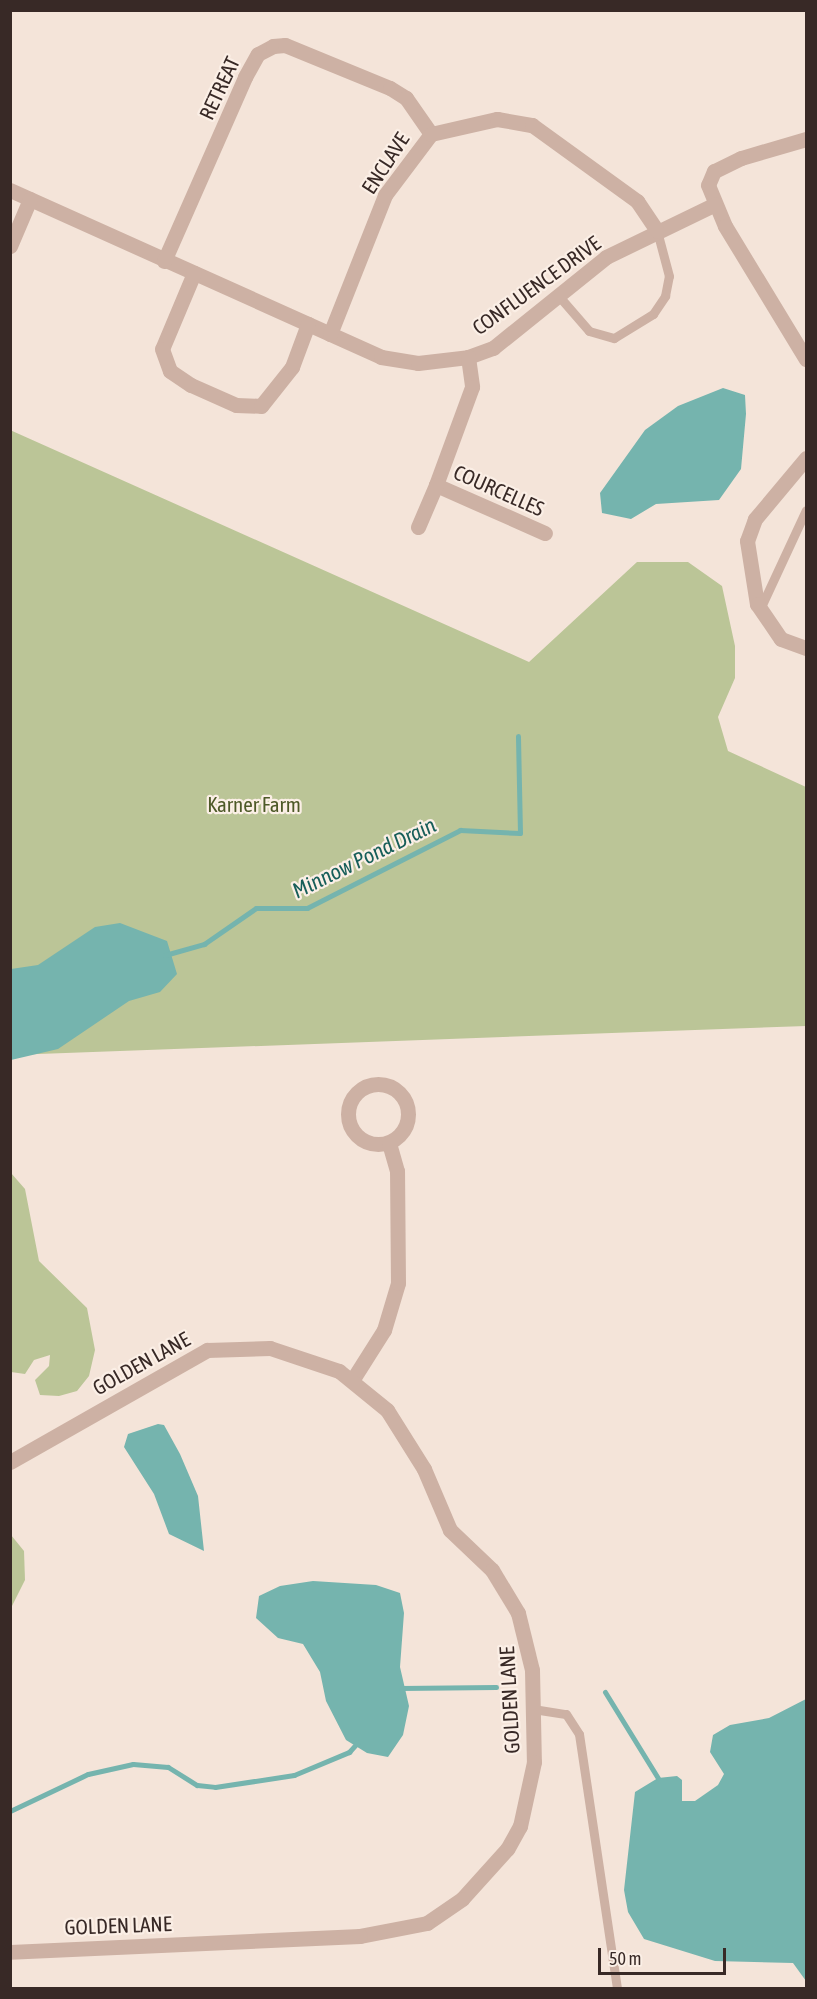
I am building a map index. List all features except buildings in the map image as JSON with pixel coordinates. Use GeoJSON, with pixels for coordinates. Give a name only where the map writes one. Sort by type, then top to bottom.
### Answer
{"type":"FeatureCollection","features":[{"type":"Feature","properties":{"kind":"street","name":"RETREAT"},"geometry":{"type":"LineString","coordinates":[[164,261],[245,77],[258,54],[273,45],[294,48],[390,88],[406,98],[431,134]]}},
{"type":"Feature","properties":{"kind":"street","name":"ENCLAVE"},"geometry":{"type":"LineString","coordinates":[[330,334],[385,195],[431,134],[497,119],[532,125],[637,201],[657,231]]}},
{"type":"Feature","properties":{"kind":"street"},"geometry":{"type":"LineString","coordinates":[[807,139],[714,171],[708,185],[715,204],[807,359]]}},
{"type":"Feature","properties":{"kind":"street","name":"CONFLUENCE DRIVE"},"geometry":{"type":"LineString","coordinates":[[10,190],[381,357],[418,363],[468,357],[493,348],[557,294],[606,257],[715,204]]}},
{"type":"Feature","properties":{"kind":"street"},"geometry":{"type":"LineString","coordinates":[[10,246],[30,199]]}},
{"type":"Feature","properties":{"kind":"street"},"geometry":{"type":"LineString","coordinates":[[194,273],[162,349],[170,371],[191,385],[236,405],[261,406],[292,367],[308,324]]}},
{"type":"Feature","properties":{"kind":"street","name":"COURCELLES"},"geometry":{"type":"LineString","coordinates":[[418,527],[472,387],[468,357]]}},
{"type":"Feature","properties":{"kind":"street"},"geometry":{"type":"LineString","coordinates":[[807,458],[755,519],[747,541],[760,609],[781,639],[807,648]]}},
{"type":"Feature","properties":{"kind":"street","name":"COURCELLES"},"geometry":{"type":"LineString","coordinates":[[436,485],[545,533]]}},
{"type":"Feature","properties":{"kind":"street"},"geometry":{"type":"LineString","coordinates":[[352,1380],[384,1330],[398,1283],[397,1171],[389,1143]]}},
{"type":"Feature","properties":{"kind":"street","name":"GOLDEN LANE"},"geometry":{"type":"LineString","coordinates":[[10,1462],[207,1350],[293,1352],[352,1380],[405,1436],[450,1530],[504,1585],[528,1642],[534,1761],[520,1826],[487,1874],[427,1923],[360,1936],[10,1952]]}},
{"type":"Feature","properties":{"kind":"lane"},"geometry":{"type":"LineString","coordinates":[[557,294],[589,331],[614,338],[653,314],[665,296],[669,276],[657,231]]}},
{"type":"Feature","properties":{"kind":"lane"},"geometry":{"type":"LineString","coordinates":[[760,609],[807,510]]}},
{"type":"Feature","properties":{"kind":"lane"},"geometry":{"type":"LineString","coordinates":[[533,1709],[566,1714],[579,1734],[617,1989]]}},
{"type":"Feature","properties":{"kind":"green space","name":"Karner Farm"},"geometry":{"type":"Polygon","coordinates":[[[10,430],[529,662],[637,562],[688,562],[722,586],[735,646],[735,678],[718,717],[728,751],[806,787],[806,1026],[11,1055],[10,430]]]}},
{"type":"Feature","properties":{"kind":"green space"},"geometry":{"type":"Polygon","coordinates":[[[11,1173],[25,1189],[39,1261],[87,1308],[95,1350],[89,1376],[77,1391],[59,1396],[40,1395],[35,1380],[49,1366],[50,1355],[34,1360],[25,1374],[11,1372],[11,1173]]]}},
{"type":"Feature","properties":{"kind":"green space"},"geometry":{"type":"Polygon","coordinates":[[[11,1535],[24,1551],[25,1580],[11,1608],[11,1535]]]}},
{"type":"Feature","properties":{"kind":"water"},"geometry":{"type":"Polygon","coordinates":[[[723,388],[745,395],[746,414],[741,469],[719,500],[656,504],[631,519],[602,513],[600,493],[645,430],[678,406],[723,388]]]}},
{"type":"Feature","properties":{"kind":"water"},"geometry":{"type":"Polygon","coordinates":[[[120,923],[167,941],[177,974],[160,992],[129,1001],[58,1049],[11,1060],[11,969],[38,965],[95,927],[120,923]]]}},
{"type":"Feature","properties":{"kind":"water"},"geometry":{"type":"Polygon","coordinates":[[[158,1424],[164,1425],[180,1454],[198,1496],[204,1551],[169,1534],[154,1494],[124,1447],[128,1434],[158,1424]]]}},
{"type":"Feature","properties":{"kind":"water"},"geometry":{"type":"Polygon","coordinates":[[[313,1581],[376,1585],[400,1593],[404,1613],[400,1667],[409,1706],[403,1735],[388,1757],[367,1753],[346,1740],[326,1701],[320,1672],[303,1644],[278,1638],[256,1618],[259,1596],[280,1586],[313,1581]]]}},
{"type":"Feature","properties":{"kind":"water"},"geometry":{"type":"Polygon","coordinates":[[[806,1699],[806,1981],[793,1963],[715,1961],[644,1939],[628,1912],[624,1890],[635,1792],[658,1778],[677,1776],[682,1780],[682,1801],[695,1801],[718,1785],[724,1774],[710,1752],[713,1735],[730,1725],[769,1718],[806,1699]]]}},
{"type":"Feature","properties":{"kind":"waterway","name":"Minnow Pond Drain"},"geometry":{"type":"LineString","coordinates":[[165,955],[204,944],[256,908],[307,908],[460,830],[520,833],[518,736]]}},
{"type":"Feature","properties":{"kind":"waterway"},"geometry":{"type":"LineString","coordinates":[[401,1688],[496,1687]]}},
{"type":"Feature","properties":{"kind":"waterway"},"geometry":{"type":"LineString","coordinates":[[605,1692],[658,1778]]}},
{"type":"Feature","properties":{"kind":"waterway"},"geometry":{"type":"LineString","coordinates":[[10,1811],[88,1774],[133,1764],[168,1767],[197,1785],[215,1787],[294,1775],[349,1752],[358,1742]]}}]}
